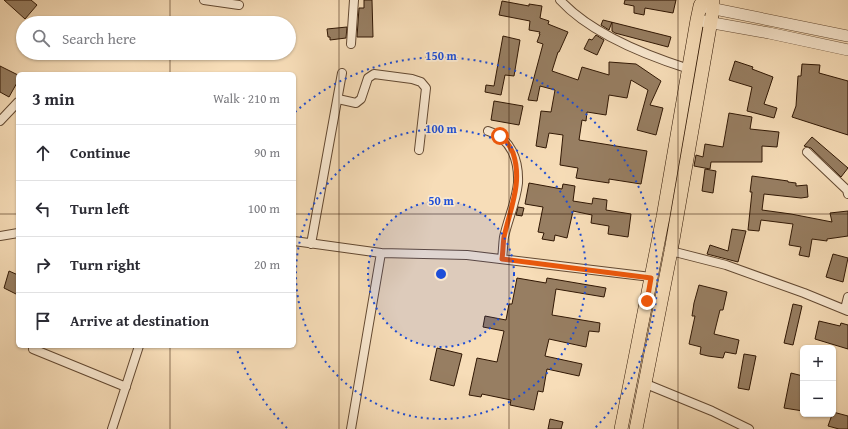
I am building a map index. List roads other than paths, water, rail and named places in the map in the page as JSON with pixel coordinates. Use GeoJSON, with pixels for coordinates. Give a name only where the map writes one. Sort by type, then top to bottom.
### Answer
{"type":"FeatureCollection","features":[{"type":"Feature","properties":{"kind":"main road"},"geometry":{"type":"LineString","coordinates":[[621,429],[669,184],[702,3]]}},
{"type":"Feature","properties":{"kind":"main road"},"geometry":{"type":"LineString","coordinates":[[636,429],[671,251],[713,4]]}},
{"type":"Feature","properties":{"kind":"main road"},"geometry":{"type":"LineString","coordinates":[[669,184],[682,187]]}},
{"type":"Feature","properties":{"kind":"main road"},"geometry":{"type":"LineString","coordinates":[[650,282],[664,289]]}},
{"type":"Feature","properties":{"kind":"street"},"geometry":{"type":"LineString","coordinates":[[204,0],[240,5]]}},
{"type":"Feature","properties":{"kind":"street"},"geometry":{"type":"LineString","coordinates":[[351,44],[354,0]]}},
{"type":"Feature","properties":{"kind":"street"},"geometry":{"type":"LineString","coordinates":[[560,0],[589,25],[606,35],[664,61],[689,69]]}},
{"type":"Feature","properties":{"kind":"street"},"geometry":{"type":"LineString","coordinates":[[702,3],[713,4],[848,36]]}},
{"type":"Feature","properties":{"kind":"street"},"geometry":{"type":"LineString","coordinates":[[698,20],[848,50]]}},
{"type":"Feature","properties":{"kind":"street"},"geometry":{"type":"LineString","coordinates":[[311,244],[342,73]]}},
{"type":"Feature","properties":{"kind":"street"},"geometry":{"type":"LineString","coordinates":[[338,99],[356,103],[360,99],[368,78],[374,74],[412,79],[421,82],[426,88],[419,150]]}},
{"type":"Feature","properties":{"kind":"street"},"geometry":{"type":"LineString","coordinates":[[0,121],[16,104]]}},
{"type":"Feature","properties":{"kind":"street"},"geometry":{"type":"LineString","coordinates":[[488,132],[503,138],[510,145],[517,171],[518,183],[504,238],[502,259]]}},
{"type":"Feature","properties":{"kind":"street"},"geometry":{"type":"LineString","coordinates":[[807,152],[847,190],[848,194]]}},
{"type":"Feature","properties":{"kind":"street"},"geometry":{"type":"LineString","coordinates":[[0,236],[16,232]]}},
{"type":"Feature","properties":{"kind":"street"},"geometry":{"type":"LineString","coordinates":[[296,241],[381,253],[467,255],[502,259],[650,282]]}},
{"type":"Feature","properties":{"kind":"street"},"geometry":{"type":"LineString","coordinates":[[671,251],[726,265],[846,310],[848,297]]}},
{"type":"Feature","properties":{"kind":"street"},"geometry":{"type":"LineString","coordinates":[[351,429],[381,253]]}},
{"type":"Feature","properties":{"kind":"street"},"geometry":{"type":"LineString","coordinates":[[112,429],[138,348]]}},
{"type":"Feature","properties":{"kind":"street"},"geometry":{"type":"LineString","coordinates":[[33,349],[126,387]]}},
{"type":"Feature","properties":{"kind":"street"},"geometry":{"type":"LineString","coordinates":[[646,384],[712,411],[749,429]]}}]}
